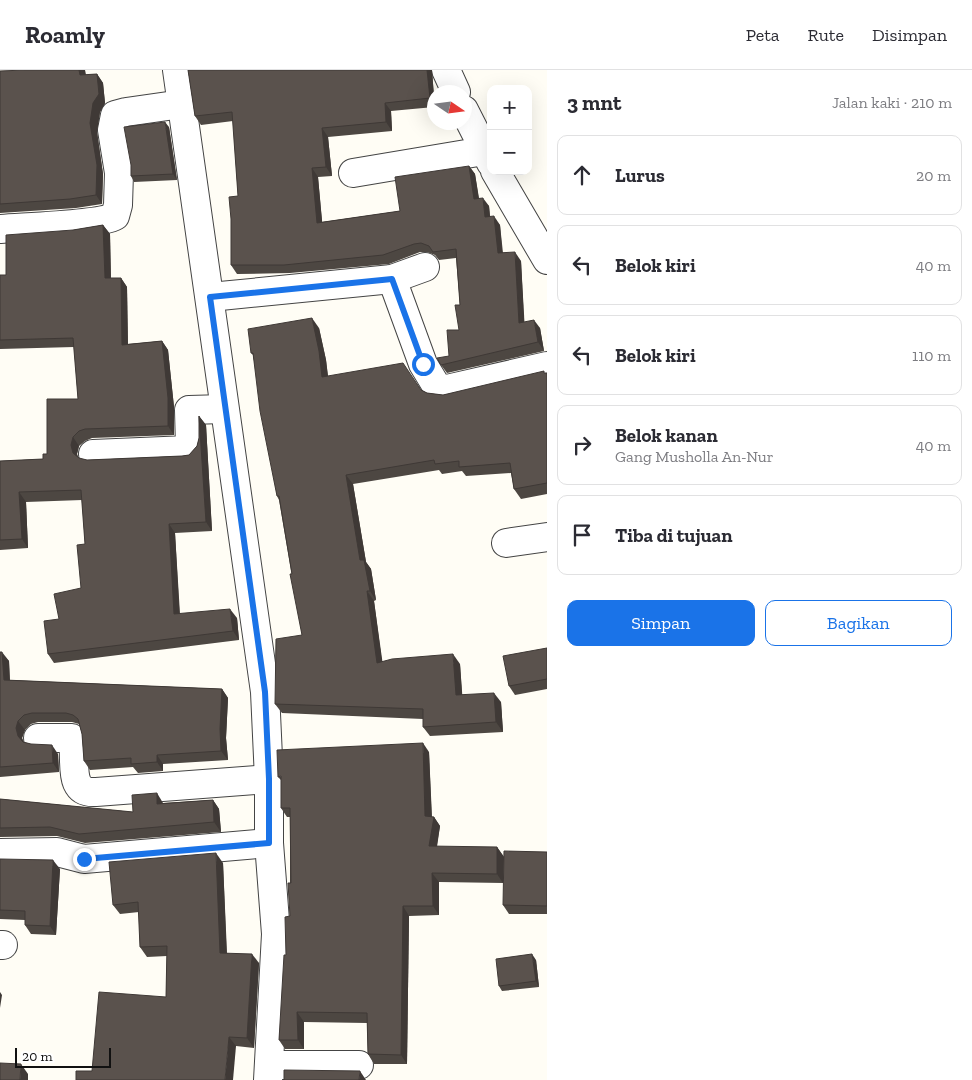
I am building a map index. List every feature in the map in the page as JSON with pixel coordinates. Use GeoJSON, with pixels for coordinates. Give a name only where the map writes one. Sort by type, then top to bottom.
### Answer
{"type":"FeatureCollection","features":[{"type":"Feature","properties":{"kind":"street"},"geometry":{"type":"LineString","coordinates":[[177,70],[265,692],[269,779],[269,843],[276,934],[268,1073],[360,1065]]}},
{"type":"Feature","properties":{"kind":"street"},"geometry":{"type":"LineString","coordinates":[[446,70],[453,85]]}},
{"type":"Feature","properties":{"kind":"street"},"geometry":{"type":"LineString","coordinates":[[0,228],[71,223],[107,219],[115,216],[118,204],[119,173],[112,130],[115,116],[126,112],[182,104]]}},
{"type":"Feature","properties":{"kind":"street"},"geometry":{"type":"LineString","coordinates":[[472,126],[487,156]]}},
{"type":"Feature","properties":{"kind":"street"},"geometry":{"type":"LineString","coordinates":[[353,172],[487,162]]}},
{"type":"Feature","properties":{"kind":"street"},"geometry":{"type":"LineString","coordinates":[[498,175],[547,260]]}},
{"type":"Feature","properties":{"kind":"street"},"geometry":{"type":"LineString","coordinates":[[210,297],[392,279],[425,267]]}},
{"type":"Feature","properties":{"kind":"street"},"geometry":{"type":"LineString","coordinates":[[392,279],[423,364],[437,387],[447,389],[547,366]]}},
{"type":"Feature","properties":{"kind":"street"},"geometry":{"type":"LineString","coordinates":[[92,454],[188,450],[190,447],[189,410],[224,409]]}},
{"type":"Feature","properties":{"kind":"street"},"geometry":{"type":"LineString","coordinates":[[506,543],[547,537]]}},
{"type":"Feature","properties":{"kind":"street"},"geometry":{"type":"LineString","coordinates":[[38,738],[72,738],[76,779],[80,789],[84,791],[269,779]]}},
{"type":"Feature","properties":{"kind":"street"},"geometry":{"type":"LineString","coordinates":[[0,853],[57,852],[84,859],[269,843]]}},
{"type":"Feature","properties":{"kind":"building"},"geometry":{"type":"Polygon","coordinates":[[[79,70],[80,75],[97,74],[99,94],[93,103],[90,123],[97,165],[96,195],[70,199],[0,204],[0,71],[79,70]]]}},
{"type":"Feature","properties":{"kind":"building"},"geometry":{"type":"Polygon","coordinates":[[[188,70],[427,70],[429,85],[427,85],[427,98],[385,103],[386,122],[322,128],[326,167],[312,168],[317,223],[400,211],[395,177],[469,166],[474,199],[483,198],[485,217],[494,216],[498,253],[515,252],[519,323],[534,320],[538,342],[441,365],[437,358],[449,356],[447,330],[459,330],[455,305],[460,305],[456,249],[433,252],[429,246],[421,243],[383,255],[284,265],[231,265],[229,197],[238,196],[232,112],[195,116],[188,70]]]}},
{"type":"Feature","properties":{"kind":"building"},"geometry":{"type":"Polygon","coordinates":[[[165,122],[173,174],[131,176],[131,165],[124,127],[165,122]]]}},
{"type":"Feature","properties":{"kind":"building"},"geometry":{"type":"Polygon","coordinates":[[[103,225],[105,278],[121,278],[122,345],[162,341],[168,398],[168,426],[85,429],[79,431],[73,437],[71,445],[73,453],[79,458],[87,460],[189,455],[197,446],[199,416],[206,522],[169,524],[174,614],[230,609],[233,631],[48,654],[44,621],[59,619],[54,594],[81,588],[77,545],[85,544],[81,490],[19,492],[22,539],[0,540],[0,461],[43,459],[43,454],[47,454],[47,399],[78,399],[73,338],[0,340],[0,275],[6,275],[6,235],[73,230],[103,225]]]}},
{"type":"Feature","properties":{"kind":"building"},"geometry":{"type":"Polygon","coordinates":[[[312,318],[322,377],[403,363],[421,390],[427,393],[443,395],[544,371],[544,373],[547,373],[547,483],[514,489],[510,463],[459,467],[459,461],[435,464],[434,460],[346,475],[360,560],[364,560],[370,591],[367,591],[377,663],[392,659],[453,654],[456,695],[494,693],[496,722],[423,727],[423,709],[275,704],[276,639],[302,635],[290,574],[292,574],[279,496],[277,496],[260,411],[248,329],[312,318]]]}},
{"type":"Feature","properties":{"kind":"building"},"geometry":{"type":"Polygon","coordinates":[[[547,648],[547,679],[509,686],[503,656],[547,648]]]}},
{"type":"Feature","properties":{"kind":"building"},"geometry":{"type":"Polygon","coordinates":[[[0,652],[2,652],[4,680],[222,689],[221,751],[157,755],[157,762],[131,764],[131,758],[84,761],[82,734],[78,719],[66,713],[32,713],[24,715],[18,721],[16,728],[18,736],[23,742],[52,745],[53,763],[0,767],[0,652]]]}},
{"type":"Feature","properties":{"kind":"building"},"geometry":{"type":"Polygon","coordinates":[[[423,743],[425,816],[434,817],[429,846],[497,847],[497,874],[432,873],[433,906],[403,906],[401,1055],[368,1054],[367,1013],[297,1012],[298,1040],[279,1040],[284,955],[286,955],[285,917],[290,916],[288,883],[291,883],[290,808],[281,808],[281,776],[278,777],[277,750],[423,743]]]}},
{"type":"Feature","properties":{"kind":"building"},"geometry":{"type":"Polygon","coordinates":[[[157,793],[157,804],[213,800],[214,822],[79,834],[50,827],[0,828],[0,799],[133,812],[132,795],[157,793]]]}},
{"type":"Feature","properties":{"kind":"building"},"geometry":{"type":"Polygon","coordinates":[[[504,851],[547,852],[547,906],[503,905],[504,851]]]}},
{"type":"Feature","properties":{"kind":"building"},"geometry":{"type":"Polygon","coordinates":[[[216,853],[220,953],[252,954],[247,1038],[229,1037],[225,1080],[76,1080],[76,1071],[92,1071],[99,992],[166,997],[167,946],[140,947],[138,902],[113,905],[109,862],[216,853]]]}},
{"type":"Feature","properties":{"kind":"building"},"geometry":{"type":"Polygon","coordinates":[[[0,859],[53,860],[50,926],[25,925],[25,911],[0,910],[0,859]]]}},
{"type":"Feature","properties":{"kind":"building"},"geometry":{"type":"Polygon","coordinates":[[[532,954],[536,981],[499,986],[496,959],[532,954]]]}},
{"type":"Feature","properties":{"kind":"building"},"geometry":{"type":"Polygon","coordinates":[[[0,1063],[21,1064],[20,1080],[0,1080],[0,1063]]]}},
{"type":"Feature","properties":{"kind":"building"},"geometry":{"type":"Polygon","coordinates":[[[284,1070],[360,1071],[359,1080],[284,1080],[284,1070]]]}},
{"type":"Feature","properties":{"kind":"route"},"geometry":{"type":"LineString","coordinates":[[84,859],[269,843],[269,779],[265,692],[224,409],[210,297],[392,279],[423,364]]}}]}
